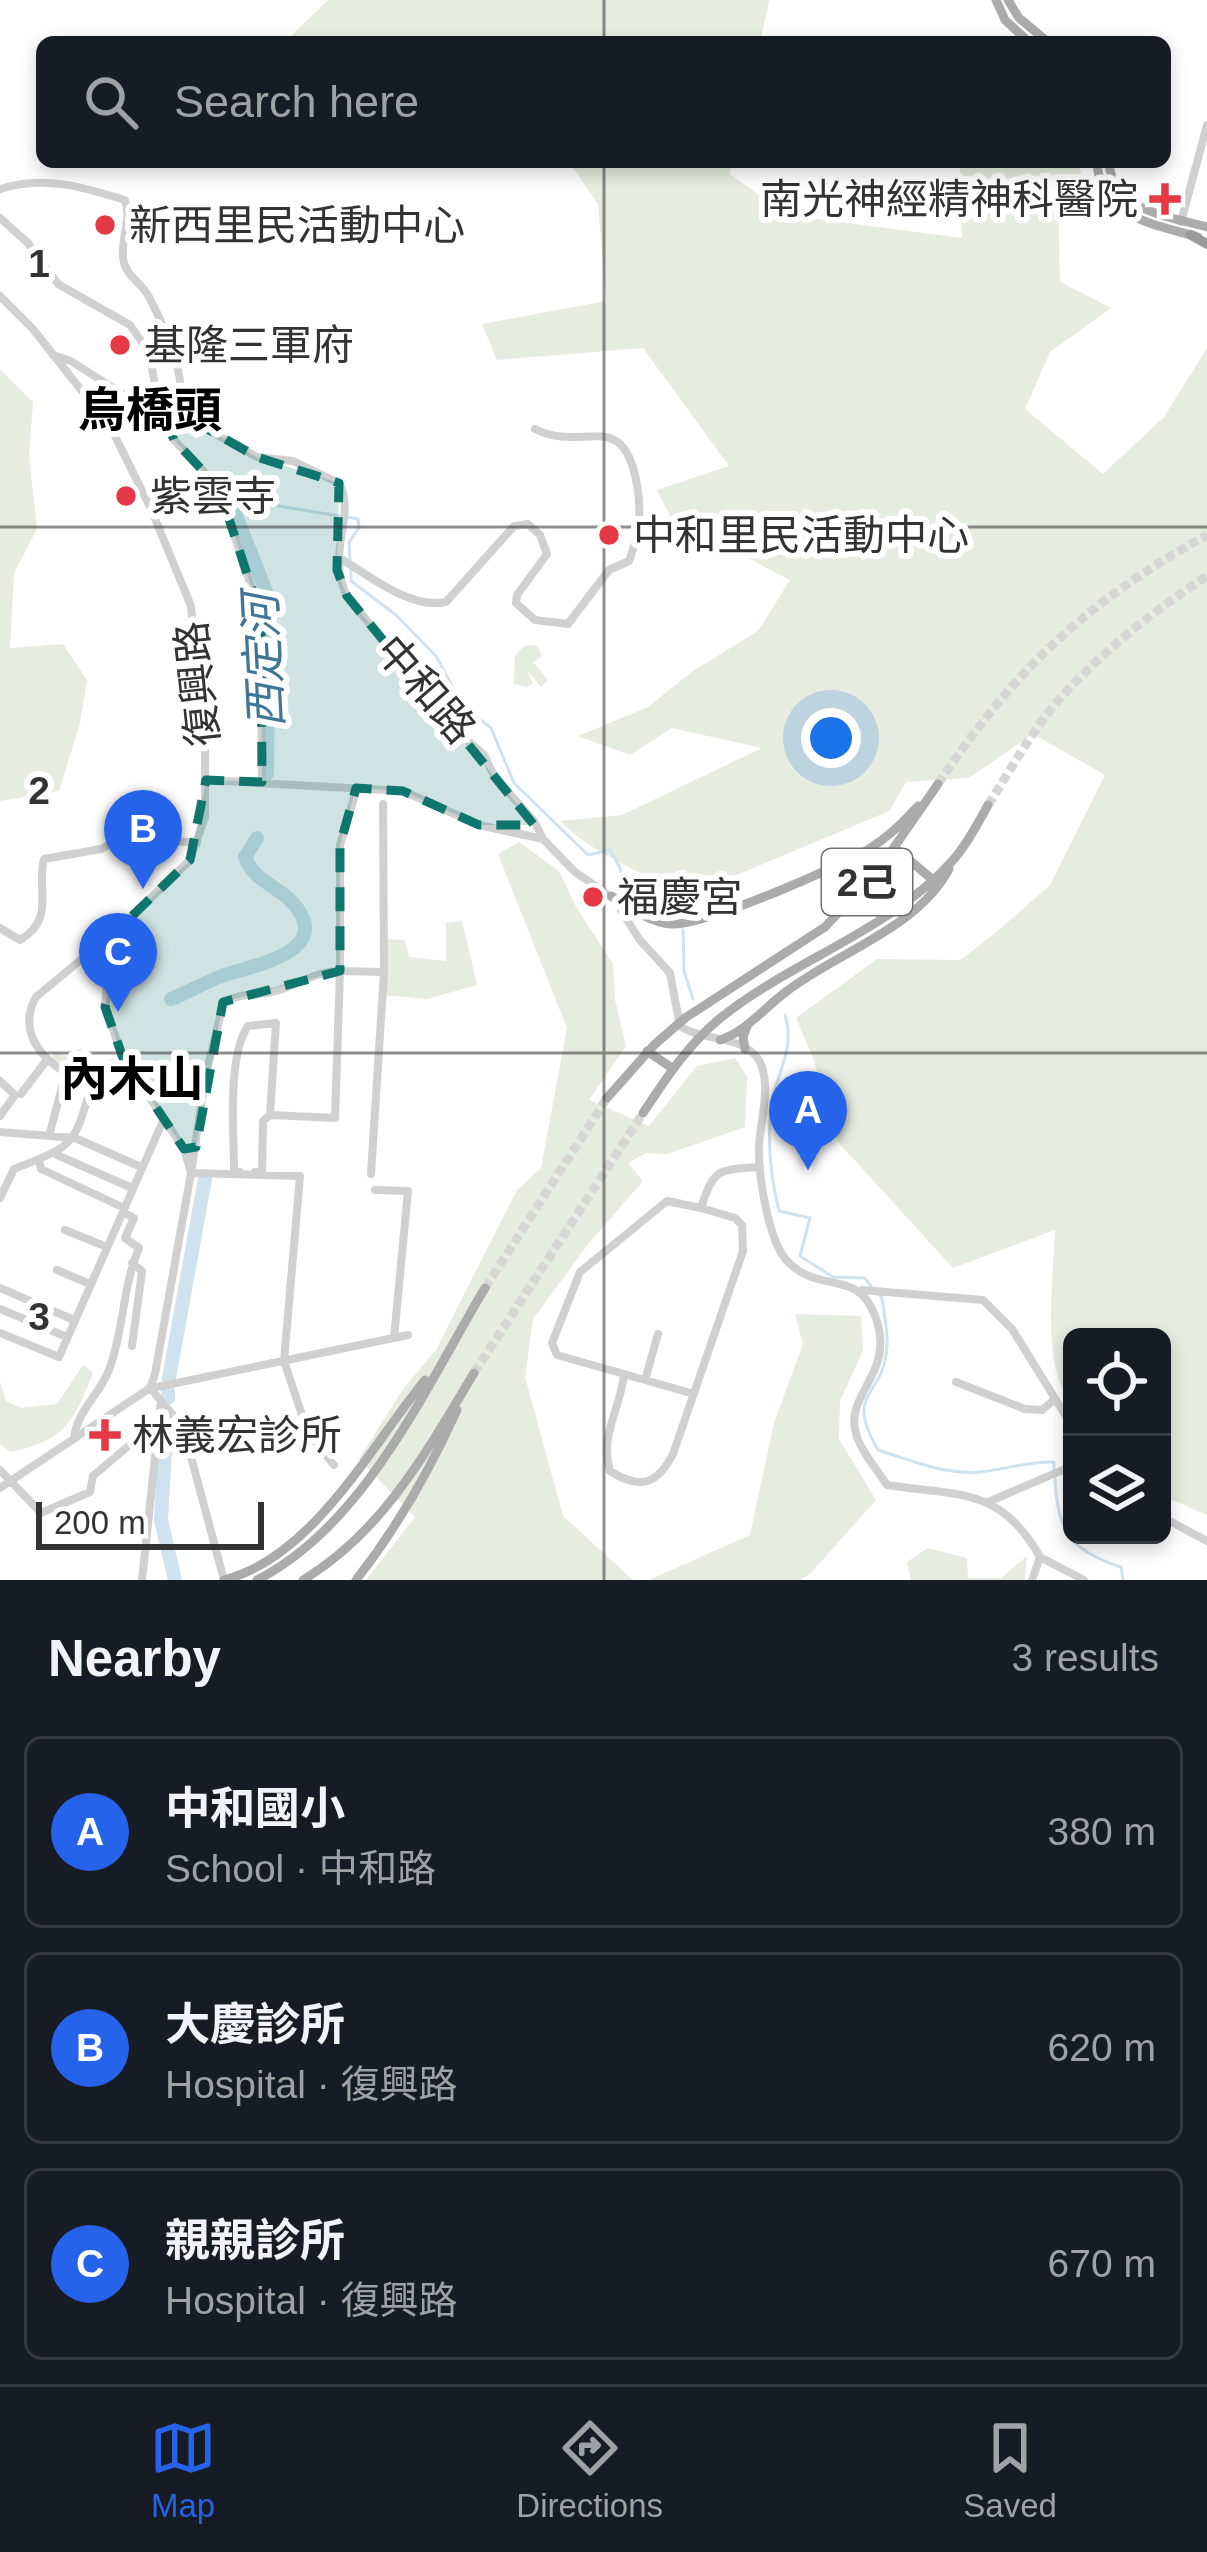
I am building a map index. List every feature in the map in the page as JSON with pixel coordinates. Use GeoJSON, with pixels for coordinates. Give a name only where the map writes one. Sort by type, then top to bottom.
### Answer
{"type":"FeatureCollection","features":[{"type":"Feature","properties":{"kind":"highway"},"geometry":{"type":"LineString","coordinates":[[1186,228],[1207,242]]}},
{"type":"Feature","properties":{"kind":"main road"},"geometry":{"type":"LineString","coordinates":[[995,0],[1010,27],[1021,36]]}},
{"type":"Feature","properties":{"kind":"main road"},"geometry":{"type":"LineString","coordinates":[[1008,0],[1018,19],[1040,36]]}},
{"type":"Feature","properties":{"kind":"main road"},"geometry":{"type":"LineString","coordinates":[[1098,168],[1105,194],[1120,210],[1186,228],[1207,227]]}},
{"type":"Feature","properties":{"kind":"main road"},"geometry":{"type":"LineString","coordinates":[[1110,168],[1115,188],[1126,200],[1186,228]]}},
{"type":"Feature","properties":{"kind":"main road","name":"2己"},"geometry":{"type":"LineString","coordinates":[[607,1098],[650,1048],[697,1009],[825,927],[895,848],[938,784],[888,836],[859,854],[703,919],[674,924],[635,909]]}},
{"type":"Feature","properties":{"kind":"main road","name":"2己"},"geometry":{"type":"LineString","coordinates":[[644,1113],[676,1064],[715,1023],[889,914],[933,880],[956,857],[988,805]]}},
{"type":"Feature","properties":{"kind":"main road"},"geometry":{"type":"LineString","coordinates":[[895,848],[933,880]]}},
{"type":"Feature","properties":{"kind":"main road"},"geometry":{"type":"LineString","coordinates":[[720,1040],[748,1024],[788,989],[912,911],[942,884],[956,857]]}},
{"type":"Feature","properties":{"kind":"main road"},"geometry":{"type":"LineString","coordinates":[[611,896],[635,909]]}},
{"type":"Feature","properties":{"kind":"main road"},"geometry":{"type":"LineString","coordinates":[[622,910],[635,909]]}},
{"type":"Feature","properties":{"kind":"main road"},"geometry":{"type":"LineString","coordinates":[[745,1049],[742,1037],[748,1024]]}},
{"type":"Feature","properties":{"kind":"main road"},"geometry":{"type":"LineString","coordinates":[[650,1048],[676,1064]]}},
{"type":"Feature","properties":{"kind":"main road"},"geometry":{"type":"LineString","coordinates":[[257,1580],[282,1567],[332,1525],[393,1442],[485,1288]]}},
{"type":"Feature","properties":{"kind":"main road"},"geometry":{"type":"LineString","coordinates":[[224,1580],[274,1555],[325,1511],[443,1357]]}},
{"type":"Feature","properties":{"kind":"main road"},"geometry":{"type":"LineString","coordinates":[[303,1580],[366,1531],[420,1462],[474,1373],[436,1455],[356,1580]]}},
{"type":"Feature","properties":{"kind":"street"},"geometry":{"type":"LineString","coordinates":[[1186,228],[1206,131]]}},
{"type":"Feature","properties":{"kind":"street"},"geometry":{"type":"LineString","coordinates":[[1196,170],[1207,173]]}},
{"type":"Feature","properties":{"kind":"street"},"geometry":{"type":"LineString","coordinates":[[0,189],[48,182],[71,184],[124,200],[128,208],[122,257],[126,269],[148,292],[172,342],[182,377],[182,406],[121,395],[71,361],[52,355]]}},
{"type":"Feature","properties":{"kind":"street"},"geometry":{"type":"LineString","coordinates":[[0,218],[28,243],[58,284],[130,325],[147,349],[157,401],[174,440],[219,488],[261,617],[262,782]]}},
{"type":"Feature","properties":{"kind":"street","name":"復興路"},"geometry":{"type":"LineString","coordinates":[[0,296],[33,329],[111,428],[186,591],[199,656],[205,818],[190,860],[129,919],[107,985],[105,1007],[123,1058],[184,1149],[191,1173],[150,1388]]}},
{"type":"Feature","properties":{"kind":"street","name":"中和路"},"geometry":{"type":"LineString","coordinates":[[182,406],[208,430],[257,457],[292,461],[339,483],[344,494],[341,529],[350,566],[339,581],[351,602],[456,730],[484,755],[494,776],[534,821],[543,839],[574,872],[611,896],[622,910],[639,939],[670,973],[680,1025],[745,1049]]}},
{"type":"Feature","properties":{"kind":"street"},"geometry":{"type":"LineString","coordinates":[[339,581],[350,566],[393,590],[438,605],[446,602],[514,526],[528,524],[540,535],[547,554],[516,603],[535,620],[568,624],[608,570],[628,561],[636,544],[640,525],[632,458],[615,441],[585,435],[551,436],[535,429]]}},
{"type":"Feature","properties":{"kind":"street","name":"中和路"},"geometry":{"type":"LineString","coordinates":[[206,779],[403,791],[479,825],[543,839]]}},
{"type":"Feature","properties":{"kind":"street"},"geometry":{"type":"LineString","coordinates":[[270,1115],[276,1023],[248,1026],[238,1040],[234,1172],[262,1172],[262,1121],[270,1115],[335,1118],[340,845],[356,788]]}},
{"type":"Feature","properties":{"kind":"street"},"geometry":{"type":"LineString","coordinates":[[371,1174],[384,972],[382,804]]}},
{"type":"Feature","properties":{"kind":"street"},"geometry":{"type":"LineString","coordinates":[[522,832],[532,830],[534,821]]}},
{"type":"Feature","properties":{"kind":"street"},"geometry":{"type":"LineString","coordinates":[[0,928],[20,940],[27,937],[44,908],[44,859],[101,849],[133,836],[197,843]]}},
{"type":"Feature","properties":{"kind":"street"},"geometry":{"type":"LineString","coordinates":[[129,919],[33,1001],[28,1024],[32,1041],[46,1060],[66,1072],[118,1088],[140,1082]]}},
{"type":"Feature","properties":{"kind":"street"},"geometry":{"type":"LineString","coordinates":[[334,1466],[308,1433],[284,1360],[300,1176],[191,1173],[205,1079],[223,1004],[235,996],[274,992],[323,971],[384,972]]}},
{"type":"Feature","properties":{"kind":"street"},"geometry":{"type":"LineString","coordinates":[[745,1049],[762,1069],[760,1167],[772,1226],[788,1261],[817,1277],[865,1290],[983,1300],[1012,1330],[1063,1412]]}},
{"type":"Feature","properties":{"kind":"street"},"geometry":{"type":"LineString","coordinates":[[21,1094],[46,1060]]}},
{"type":"Feature","properties":{"kind":"street"},"geometry":{"type":"LineString","coordinates":[[49,1136],[66,1072]]}},
{"type":"Feature","properties":{"kind":"street"},"geometry":{"type":"LineString","coordinates":[[0,1081],[15,1095],[0,1116]]}},
{"type":"Feature","properties":{"kind":"street"},"geometry":{"type":"LineString","coordinates":[[0,1198],[14,1169],[56,1154],[75,1138],[93,1081]]}},
{"type":"Feature","properties":{"kind":"street"},"geometry":{"type":"LineString","coordinates":[[0,1333],[59,1357],[164,1120]]}},
{"type":"Feature","properties":{"kind":"street"},"geometry":{"type":"LineString","coordinates":[[0,1132],[75,1138],[141,1167]]}},
{"type":"Feature","properties":{"kind":"street"},"geometry":{"type":"LineString","coordinates":[[184,1149],[196,1147]]}},
{"type":"Feature","properties":{"kind":"street"},"geometry":{"type":"LineString","coordinates":[[56,1154],[132,1188]]}},
{"type":"Feature","properties":{"kind":"street"},"geometry":{"type":"LineString","coordinates":[[39,1159],[41,1169],[134,1218],[125,1238],[139,1248],[109,1371],[75,1427],[74,1440]]}},
{"type":"Feature","properties":{"kind":"street"},"geometry":{"type":"LineString","coordinates":[[701,1208],[717,1172],[760,1167]]}},
{"type":"Feature","properties":{"kind":"street"},"geometry":{"type":"LineString","coordinates":[[375,1190],[408,1191],[394,1338]]}},
{"type":"Feature","properties":{"kind":"street"},"geometry":{"type":"LineString","coordinates":[[624,1375],[606,1459],[614,1475],[649,1482],[664,1471],[694,1394],[745,1238],[735,1218],[701,1208],[667,1201],[589,1263],[574,1283],[552,1343],[553,1351],[562,1357],[694,1394]]}},
{"type":"Feature","properties":{"kind":"street"},"geometry":{"type":"LineString","coordinates":[[64,1230],[106,1247]]}},
{"type":"Feature","properties":{"kind":"street"},"geometry":{"type":"LineString","coordinates":[[132,1346],[142,1271],[133,1263]]}},
{"type":"Feature","properties":{"kind":"street"},"geometry":{"type":"LineString","coordinates":[[57,1270],[90,1284]]}},
{"type":"Feature","properties":{"kind":"street"},"geometry":{"type":"LineString","coordinates":[[0,1288],[74,1320]]}},
{"type":"Feature","properties":{"kind":"street"},"geometry":{"type":"LineString","coordinates":[[865,1290],[881,1352],[855,1416],[856,1435],[886,1485],[988,1502],[1022,1526],[1040,1558],[1084,1580]]}},
{"type":"Feature","properties":{"kind":"street"},"geometry":{"type":"LineString","coordinates":[[0,1309],[67,1337]]}},
{"type":"Feature","properties":{"kind":"street"},"geometry":{"type":"LineString","coordinates":[[645,1380],[658,1334]]}},
{"type":"Feature","properties":{"kind":"street"},"geometry":{"type":"LineString","coordinates":[[0,1488],[150,1388],[408,1335]]}},
{"type":"Feature","properties":{"kind":"street"},"geometry":{"type":"LineString","coordinates":[[956,1382],[1025,1409],[1042,1410],[1054,1399]]}},
{"type":"Feature","properties":{"kind":"street"},"geometry":{"type":"LineString","coordinates":[[150,1388],[183,1427],[224,1580]]}},
{"type":"Feature","properties":{"kind":"street"},"geometry":{"type":"LineString","coordinates":[[142,1580],[161,1400]]}},
{"type":"Feature","properties":{"kind":"street"},"geometry":{"type":"LineString","coordinates":[[0,1470],[41,1513],[90,1492],[92,1477],[158,1420]]}},
{"type":"Feature","properties":{"kind":"street"},"geometry":{"type":"LineString","coordinates":[[988,1502],[1063,1469]]}},
{"type":"Feature","properties":{"kind":"street"},"geometry":{"type":"LineString","coordinates":[[1171,1522],[1207,1541]]}},
{"type":"Feature","properties":{"kind":"street"},"geometry":{"type":"LineString","coordinates":[[1032,1580],[1040,1558]]}},
{"type":"Feature","properties":{"kind":"highlighted area"},"geometry":{"type":"Polygon","coordinates":[[[158,401],[257,457],[339,483],[337,570],[347,596],[534,825],[479,825],[403,791],[356,788],[340,845],[340,971],[223,1002],[196,1147],[184,1149],[123,1058],[105,1007],[129,919],[190,860],[206,780],[262,782],[261,617],[219,488],[174,440],[158,401]]]}},
{"type":"Feature","properties":{"kind":"shaded area"},"geometry":{"type":"Polygon","coordinates":[[[328,0],[769,0],[761,36],[291,36],[328,0]]]}},
{"type":"Feature","properties":{"kind":"shaded area"},"geometry":{"type":"Polygon","coordinates":[[[573,168],[731,168],[730,174],[787,215],[962,238],[960,168],[1080,168],[1082,176],[1058,204],[1060,282],[1111,308],[1050,352],[1025,409],[1103,474],[1164,417],[1207,348],[1207,1515],[1171,1499],[1171,1328],[1063,1328],[1063,1390],[1052,1346],[1055,1230],[953,1268],[838,1142],[796,1018],[877,959],[960,960],[993,935],[1050,885],[1105,775],[1033,734],[969,778],[906,782],[889,811],[687,896],[604,854],[560,821],[622,815],[762,748],[672,728],[630,755],[578,736],[648,707],[693,671],[758,631],[790,580],[671,518],[657,490],[729,466],[643,348],[497,360],[482,324],[606,301],[598,204],[573,168]]]}},
{"type":"Feature","properties":{"kind":"shaded area"},"geometry":{"type":"Polygon","coordinates":[[[0,369],[33,402],[29,455],[37,529],[14,573],[10,648],[63,644],[87,680],[80,723],[59,791],[0,801],[0,369]]]}},
{"type":"Feature","properties":{"kind":"shaded area"},"geometry":{"type":"Polygon","coordinates":[[[537,645],[542,656],[531,665],[548,680],[541,687],[526,669],[533,683],[527,687],[514,684],[515,655],[524,646],[537,645]]]}},
{"type":"Feature","properties":{"kind":"shaded area"},"geometry":{"type":"Polygon","coordinates":[[[519,842],[559,871],[613,964],[615,1000],[626,1046],[589,1100],[649,1126],[697,1066],[735,1058],[747,1077],[745,1127],[667,1154],[646,1153],[628,1163],[643,1181],[533,1319],[525,1377],[563,1516],[633,1580],[366,1580],[415,1517],[359,1459],[403,1389],[436,1350],[517,1190],[541,1168],[567,1028],[498,854],[519,842]]]}},
{"type":"Feature","properties":{"kind":"shaded area"},"geometry":{"type":"Polygon","coordinates":[[[462,921],[477,985],[427,999],[382,995],[384,939],[405,940],[409,957],[446,961],[446,923],[462,921]]]}},
{"type":"Feature","properties":{"kind":"shaded area"},"geometry":{"type":"Polygon","coordinates":[[[81,1048],[84,1058],[100,1064],[113,1058],[119,1068],[116,1075],[95,1076],[50,1059],[56,1052],[66,1056],[81,1048]]]}},
{"type":"Feature","properties":{"kind":"shaded area"},"geometry":{"type":"Polygon","coordinates":[[[795,1314],[861,1316],[863,1350],[840,1401],[839,1439],[876,1500],[800,1580],[649,1580],[750,1535],[774,1423],[803,1344],[795,1314]]]}},
{"type":"Feature","properties":{"kind":"shaded area"},"geometry":{"type":"Polygon","coordinates":[[[83,1365],[93,1372],[73,1416],[56,1435],[10,1452],[0,1444],[0,1382],[6,1401],[21,1408],[57,1404],[83,1365]]]}},
{"type":"Feature","properties":{"kind":"shaded area"},"geometry":{"type":"Polygon","coordinates":[[[928,1548],[967,1558],[968,1578],[1001,1578],[1027,1556],[1025,1580],[911,1580],[907,1562],[928,1548]]]}},
{"type":"Feature","properties":{"kind":"waterway","name":"西定河"},"geometry":{"type":"LineString","coordinates":[[213,481],[229,498],[269,599],[267,774]]}},
{"type":"Feature","properties":{"kind":"waterway"},"geometry":{"type":"LineString","coordinates":[[229,498],[358,519],[359,528],[349,542],[350,560]]}},
{"type":"Feature","properties":{"kind":"waterway"},"geometry":{"type":"LineString","coordinates":[[351,570],[351,581],[396,615],[436,656],[463,706],[491,728],[514,783],[588,855],[610,850],[627,898]]}},
{"type":"Feature","properties":{"kind":"waterway","name":"西定河"},"geometry":{"type":"LineString","coordinates":[[171,999],[286,954],[305,933],[303,918],[291,901],[249,865],[245,857],[257,838]]}},
{"type":"Feature","properties":{"kind":"waterway"},"geometry":{"type":"LineString","coordinates":[[683,930],[684,971],[693,999]]}},
{"type":"Feature","properties":{"kind":"waterway"},"geometry":{"type":"LineString","coordinates":[[785,1015],[787,1047],[770,1127],[779,1211],[810,1218],[800,1256],[833,1277],[865,1278],[871,1286]]}},
{"type":"Feature","properties":{"kind":"waterway","name":"西定河"},"geometry":{"type":"LineString","coordinates":[[169,1378],[205,1179]]}},
{"type":"Feature","properties":{"kind":"waterway"},"geometry":{"type":"LineString","coordinates":[[878,1293],[887,1346],[864,1416],[878,1450],[953,1471],[1044,1462],[1054,1462],[1054,1469]]}},
{"type":"Feature","properties":{"kind":"waterway","name":"西定河"},"geometry":{"type":"LineString","coordinates":[[168,1391],[168,1398]]}},
{"type":"Feature","properties":{"kind":"waterway","name":"西定河"},"geometry":{"type":"LineString","coordinates":[[167,1416],[161,1520],[175,1580]]}},
{"type":"Feature","properties":{"kind":"waterway"},"geometry":{"type":"LineString","coordinates":[[1055,1479],[1059,1513],[1070,1537],[1090,1554],[1121,1567],[1123,1580]]}},
{"type":"Feature","properties":{"kind":"tunnel"},"geometry":{"type":"LineString","coordinates":[[938,784],[996,706],[1056,642],[1125,586],[1207,535]]}},
{"type":"Feature","properties":{"kind":"tunnel"},"geometry":{"type":"LineString","coordinates":[[988,805],[1038,727],[1090,667],[1207,576]]}},
{"type":"Feature","properties":{"kind":"tunnel"},"geometry":{"type":"LineString","coordinates":[[485,1288],[607,1098]]}},
{"type":"Feature","properties":{"kind":"tunnel"},"geometry":{"type":"LineString","coordinates":[[474,1373],[643,1113]]}},
{"type":"Feature","properties":{"kind":"place","name":"南光神經精神科醫院"},"geometry":{"type":"Point","coordinates":[1165,199]}},
{"type":"Feature","properties":{"kind":"place","name":"新西里民活動中心"},"geometry":{"type":"Point","coordinates":[105,225]}},
{"type":"Feature","properties":{"kind":"place","name":"基隆三軍府"},"geometry":{"type":"Point","coordinates":[120,345]}},
{"type":"Feature","properties":{"kind":"place","name":"紫雲寺"},"geometry":{"type":"Point","coordinates":[126,496]}},
{"type":"Feature","properties":{"kind":"place","name":"中和里民活動中心"},"geometry":{"type":"Point","coordinates":[609,535]}},
{"type":"Feature","properties":{"kind":"place","name":"大慶診所"},"geometry":{"type":"Point","coordinates":[143,889]}},
{"type":"Feature","properties":{"kind":"place","name":"福慶宮"},"geometry":{"type":"Point","coordinates":[593,897]}},
{"type":"Feature","properties":{"kind":"place","name":"親親診所"},"geometry":{"type":"Point","coordinates":[118,1012]}},
{"type":"Feature","properties":{"kind":"place","name":"中和國小"},"geometry":{"type":"Point","coordinates":[808,1170]}},
{"type":"Feature","properties":{"kind":"place","name":"林義宏診所"},"geometry":{"type":"Point","coordinates":[105,1435]}},
{"type":"Feature","properties":{"kind":"district","name":"烏橋頭"},"geometry":{"type":"Point","coordinates":[150,410]}},
{"type":"Feature","properties":{"kind":"district","name":"內木山"},"geometry":{"type":"Point","coordinates":[132,1079]}}]}
